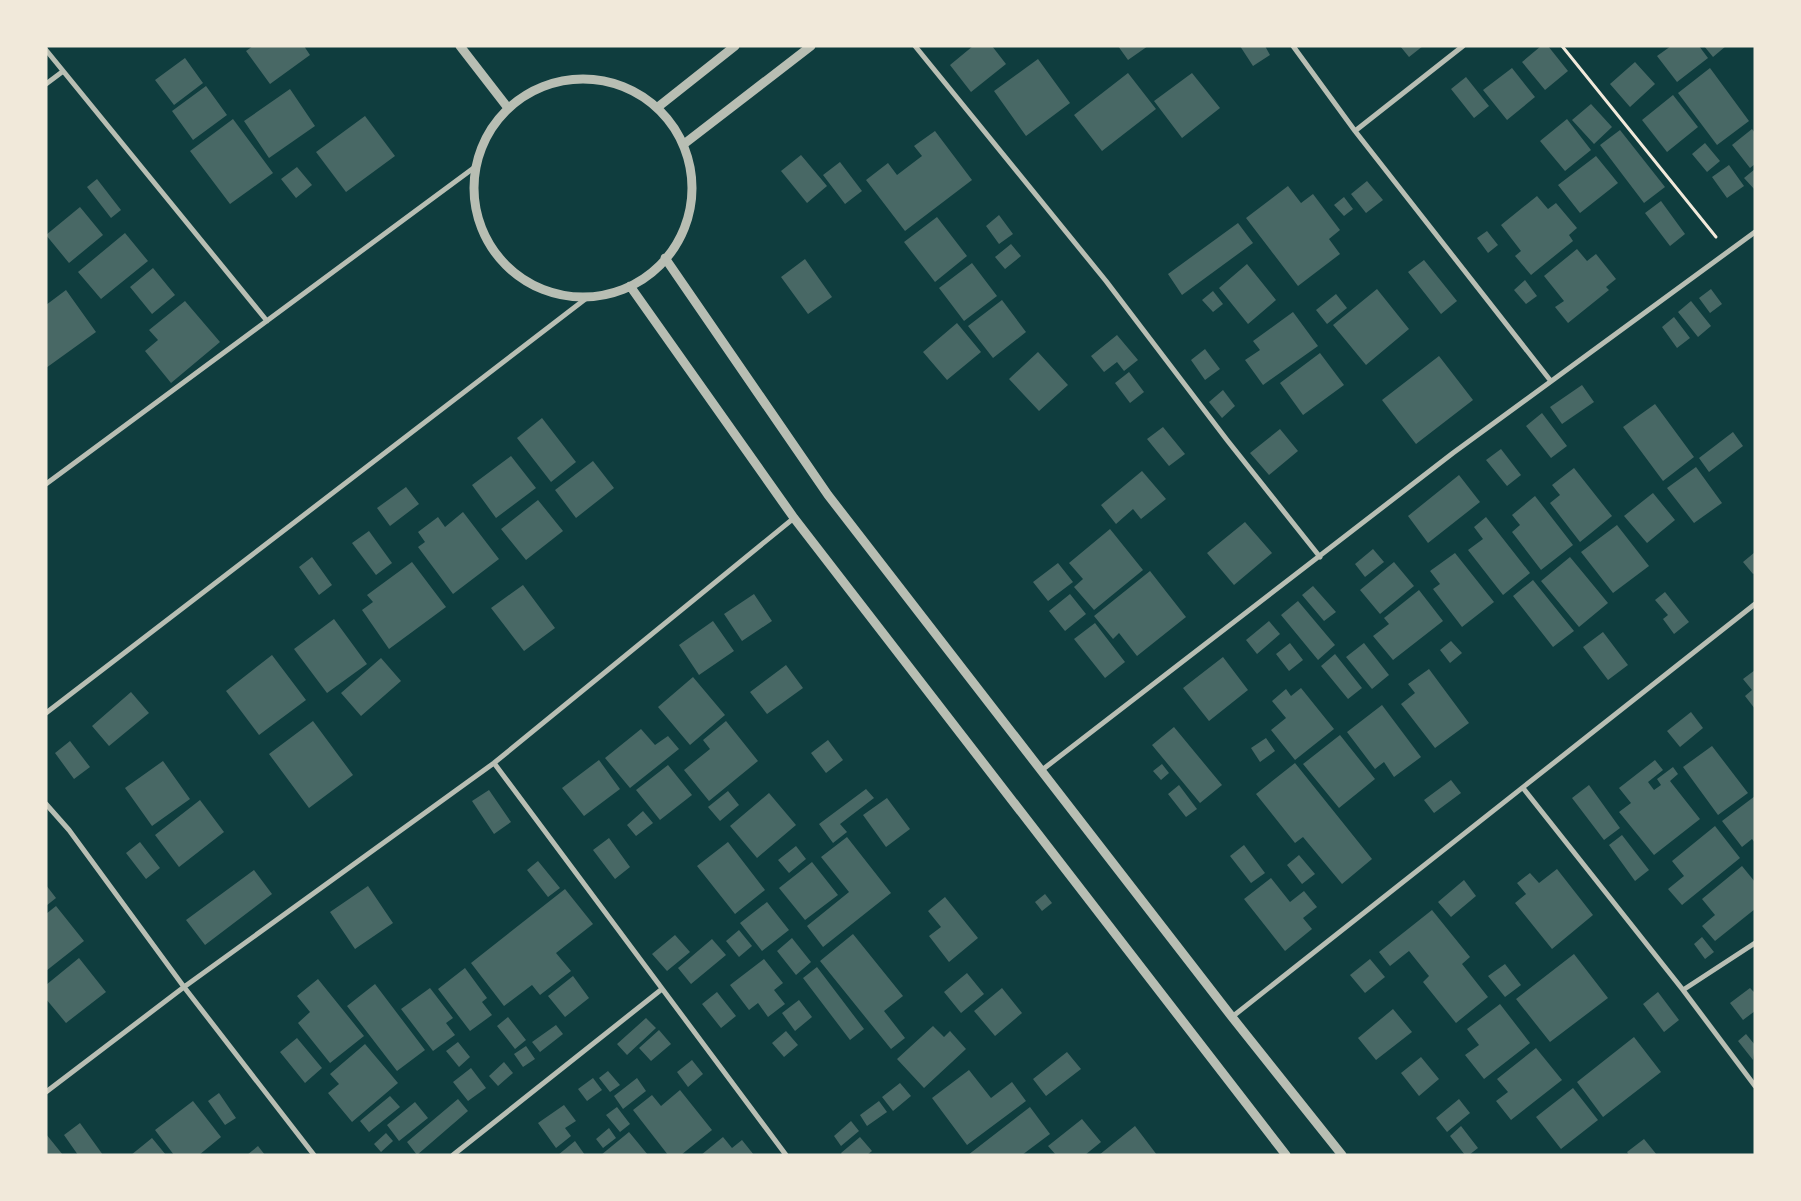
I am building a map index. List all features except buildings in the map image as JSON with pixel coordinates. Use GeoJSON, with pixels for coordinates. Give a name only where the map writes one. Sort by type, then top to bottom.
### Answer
{"type":"FeatureCollection","features":[{"type":"Feature","properties":{"kind":"street"},"geometry":{"type":"LineString","coordinates":[[460,46],[508,108]]}},
{"type":"Feature","properties":{"kind":"street"},"geometry":{"type":"LineString","coordinates":[[658,107],[735,46]]}},
{"type":"Feature","properties":{"kind":"street"},"geometry":{"type":"LineString","coordinates":[[684,144],[811,46]]}},
{"type":"Feature","properties":{"kind":"street"},"geometry":{"type":"LineString","coordinates":[[915,46],[1106,281],[1227,440],[1320,557]]}},
{"type":"Feature","properties":{"kind":"street"},"geometry":{"type":"LineString","coordinates":[[1293,46],[1355,131],[1550,380]]}},
{"type":"Feature","properties":{"kind":"street"},"geometry":{"type":"LineString","coordinates":[[1355,131],[1463,46]]}},
{"type":"Feature","properties":{"kind":"street"},"geometry":{"type":"LineString","coordinates":[[46,50],[62,72],[267,321]]}},
{"type":"Feature","properties":{"kind":"street"},"geometry":{"type":"LineString","coordinates":[[46,84],[62,72]]}},
{"type":"Feature","properties":{"kind":"street"},"geometry":{"type":"LineString","coordinates":[[595,78],[618,84],[639,93],[658,107],[672,124],[684,144],[690,163],[691,204],[678,242],[666,258],[649,274],[630,286],[610,294],[588,297],[566,296],[545,290],[525,281],[508,267],[493,251],[482,232],[476,211],[473,189],[475,167],[482,145],[493,125],[508,108],[527,94],[548,84],[571,79],[595,78]]}},
{"type":"Feature","properties":{"kind":"street"},"geometry":{"type":"LineString","coordinates":[[46,484],[475,167]]}},
{"type":"Feature","properties":{"kind":"street"},"geometry":{"type":"LineString","coordinates":[[1042,770],[1320,557],[1452,453],[1755,232]]}},
{"type":"Feature","properties":{"kind":"street"},"geometry":{"type":"LineString","coordinates":[[666,258],[828,495],[1232,1017],[1342,1155]]}},
{"type":"Feature","properties":{"kind":"street"},"geometry":{"type":"LineString","coordinates":[[630,286],[794,518],[1286,1155]]}},
{"type":"Feature","properties":{"kind":"street"},"geometry":{"type":"LineString","coordinates":[[46,713],[588,297]]}},
{"type":"Feature","properties":{"kind":"street"},"geometry":{"type":"LineString","coordinates":[[46,1092],[184,987],[494,763],[794,518]]}},
{"type":"Feature","properties":{"kind":"street"},"geometry":{"type":"LineString","coordinates":[[1232,1017],[1523,788],[1654,681],[1755,604]]}},
{"type":"Feature","properties":{"kind":"street"},"geometry":{"type":"LineString","coordinates":[[494,763],[786,1155]]}},
{"type":"Feature","properties":{"kind":"street"},"geometry":{"type":"LineString","coordinates":[[1523,788],[1683,990],[1755,1086]]}},
{"type":"Feature","properties":{"kind":"street"},"geometry":{"type":"LineString","coordinates":[[46,804],[69,830],[184,987],[314,1155]]}},
{"type":"Feature","properties":{"kind":"street"},"geometry":{"type":"LineString","coordinates":[[1683,990],[1755,943]]}},
{"type":"Feature","properties":{"kind":"street"},"geometry":{"type":"LineString","coordinates":[[453,1155],[662,989]]}},
{"type":"Feature","properties":{"kind":"path"},"geometry":{"type":"LineString","coordinates":[[1562,46],[1727,251]]}}]}
